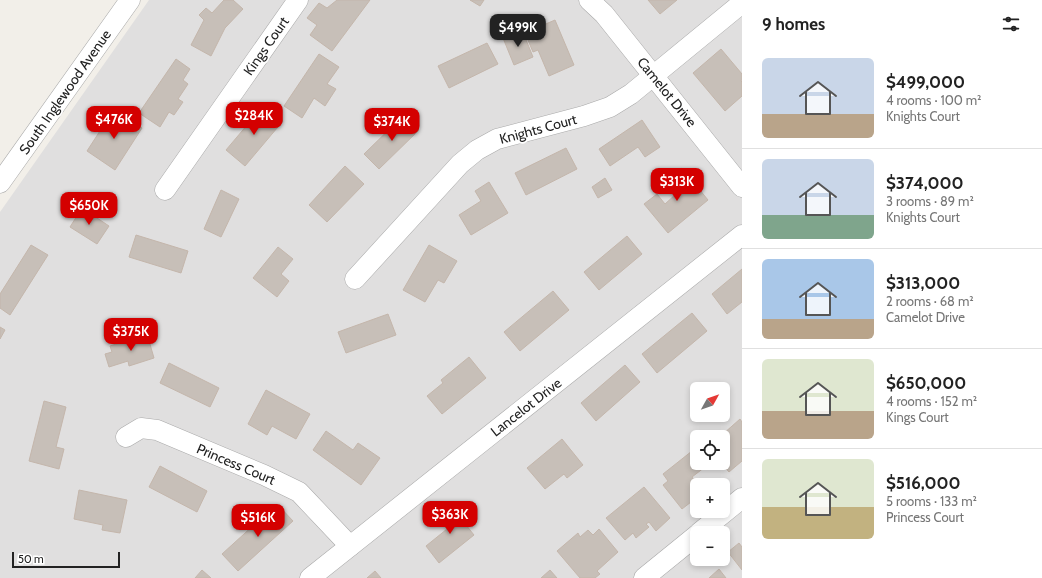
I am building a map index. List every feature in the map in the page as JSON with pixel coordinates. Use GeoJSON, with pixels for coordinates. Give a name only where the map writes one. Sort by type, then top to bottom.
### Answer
{"type":"FeatureCollection","features":[{"type":"Feature","properties":{"kind":"street","name":"South Inglewood Avenue"},"geometry":{"type":"LineString","coordinates":[[0,183],[130,0]]}},
{"type":"Feature","properties":{"kind":"street","name":"Kings Court"},"geometry":{"type":"LineString","coordinates":[[165,190],[298,0]]}},
{"type":"Feature","properties":{"kind":"street","name":"Camelot Drive"},"geometry":{"type":"LineString","coordinates":[[589,0],[604,14],[742,187]]}},
{"type":"Feature","properties":{"kind":"street","name":"Knights Court"},"geometry":{"type":"LineString","coordinates":[[355,279],[460,164],[477,150],[497,138],[584,116],[610,107],[631,94],[742,3]]}},
{"type":"Feature","properties":{"kind":"street","name":"Lancelot Drive"},"geometry":{"type":"LineString","coordinates":[[310,578],[742,235]]}},
{"type":"Feature","properties":{"kind":"street","name":"Princess Court"},"geometry":{"type":"LineString","coordinates":[[126,437],[141,428],[157,430],[292,488],[299,492],[350,546]]}},
{"type":"Feature","properties":{"kind":"street"},"geometry":{"type":"LineString","coordinates":[[708,526],[742,498]]}},
{"type":"Feature","properties":{"kind":"street"},"geometry":{"type":"LineString","coordinates":[[644,578],[690,541]]}},
{"type":"Feature","properties":{"kind":"shaded area"},"geometry":{"type":"Polygon","coordinates":[[[149,0],[741,0],[742,578],[0,578],[0,212],[149,0]]]}},
{"type":"Feature","properties":{"kind":"building"},"geometry":{"type":"Polygon","coordinates":[[[224,0],[233,0],[243,9],[225,28],[211,56],[191,45],[204,20],[199,15],[206,8],[212,13],[224,0]]]}},
{"type":"Feature","properties":{"kind":"building"},"geometry":{"type":"Polygon","coordinates":[[[337,0],[370,0],[332,51],[310,35],[317,25],[307,18],[319,3],[327,8],[337,0]]]}},
{"type":"Feature","properties":{"kind":"building"},"geometry":{"type":"Polygon","coordinates":[[[470,0],[484,0],[480,6],[470,0]]]}},
{"type":"Feature","properties":{"kind":"building"},"geometry":{"type":"Polygon","coordinates":[[[648,0],[677,0],[660,14],[648,0]]]}},
{"type":"Feature","properties":{"kind":"building"},"geometry":{"type":"Polygon","coordinates":[[[555,20],[574,65],[549,76],[538,50],[533,52],[525,33],[555,20]]]}},
{"type":"Feature","properties":{"kind":"building"},"geometry":{"type":"Polygon","coordinates":[[[522,30],[533,57],[514,65],[503,38],[522,30]]]}},
{"type":"Feature","properties":{"kind":"building"},"geometry":{"type":"Polygon","coordinates":[[[487,43],[498,64],[449,88],[438,66],[487,43]]]}},
{"type":"Feature","properties":{"kind":"building"},"geometry":{"type":"Polygon","coordinates":[[[721,49],[742,74],[742,96],[725,111],[693,73],[721,49]]]}},
{"type":"Feature","properties":{"kind":"building"},"geometry":{"type":"Polygon","coordinates":[[[319,54],[339,67],[327,84],[336,89],[325,106],[314,98],[302,118],[284,106],[319,54]]]}},
{"type":"Feature","properties":{"kind":"building"},"geometry":{"type":"Polygon","coordinates":[[[176,59],[190,69],[183,80],[188,84],[178,99],[183,102],[174,115],[169,112],[160,127],[139,113],[176,59]]]}},
{"type":"Feature","properties":{"kind":"building"},"geometry":{"type":"Polygon","coordinates":[[[264,105],[283,121],[245,166],[226,150],[264,105]]]}},
{"type":"Feature","properties":{"kind":"building"},"geometry":{"type":"Polygon","coordinates":[[[119,113],[142,128],[115,170],[87,151],[109,117],[114,120],[119,113]]]}},
{"type":"Feature","properties":{"kind":"building"},"geometry":{"type":"Polygon","coordinates":[[[404,115],[419,130],[379,169],[364,154],[404,115]]]}},
{"type":"Feature","properties":{"kind":"building"},"geometry":{"type":"Polygon","coordinates":[[[642,120],[660,147],[645,157],[638,147],[610,166],[599,149],[642,120]]]}},
{"type":"Feature","properties":{"kind":"building"},"geometry":{"type":"Polygon","coordinates":[[[566,148],[577,169],[526,195],[515,173],[566,148]]]}},
{"type":"Feature","properties":{"kind":"building"},"geometry":{"type":"Polygon","coordinates":[[[345,166],[364,184],[327,222],[309,205],[345,166]]]}},
{"type":"Feature","properties":{"kind":"building"},"geometry":{"type":"Polygon","coordinates":[[[682,168],[708,200],[668,233],[644,204],[657,194],[665,204],[676,194],[666,182],[682,168]]]}},
{"type":"Feature","properties":{"kind":"building"},"geometry":{"type":"Polygon","coordinates":[[[605,178],[612,190],[598,198],[592,187],[605,178]]]}},
{"type":"Feature","properties":{"kind":"building"},"geometry":{"type":"Polygon","coordinates":[[[489,182],[508,213],[471,235],[459,215],[481,201],[475,191],[489,182]]]}},
{"type":"Feature","properties":{"kind":"building"},"geometry":{"type":"Polygon","coordinates":[[[221,190],[239,199],[221,237],[204,229],[221,190]]]}},
{"type":"Feature","properties":{"kind":"building"},"geometry":{"type":"Polygon","coordinates":[[[82,208],[109,226],[97,244],[70,227],[82,208]]]}},
{"type":"Feature","properties":{"kind":"building"},"geometry":{"type":"Polygon","coordinates":[[[136,235],[188,251],[181,273],[129,257],[136,235]]]}},
{"type":"Feature","properties":{"kind":"building"},"geometry":{"type":"Polygon","coordinates":[[[627,236],[642,254],[599,290],[584,272],[627,236]]]}},
{"type":"Feature","properties":{"kind":"building"},"geometry":{"type":"Polygon","coordinates":[[[31,245],[48,255],[10,315],[0,308],[0,294],[31,245]]]}},
{"type":"Feature","properties":{"kind":"building"},"geometry":{"type":"Polygon","coordinates":[[[429,245],[457,261],[444,283],[438,280],[425,302],[403,290],[429,245]]]}},
{"type":"Feature","properties":{"kind":"building"},"geometry":{"type":"Polygon","coordinates":[[[278,247],[293,259],[281,274],[289,281],[277,297],[253,278],[278,247]]]}},
{"type":"Feature","properties":{"kind":"building"},"geometry":{"type":"Polygon","coordinates":[[[742,269],[742,302],[727,314],[712,294],[742,269]]]}},
{"type":"Feature","properties":{"kind":"building"},"geometry":{"type":"Polygon","coordinates":[[[553,291],[569,310],[520,351],[504,332],[553,291]]]}},
{"type":"Feature","properties":{"kind":"building"},"geometry":{"type":"Polygon","coordinates":[[[692,313],[707,331],[657,373],[642,354],[692,313]]]}},
{"type":"Feature","properties":{"kind":"building"},"geometry":{"type":"Polygon","coordinates":[[[388,314],[396,335],[346,353],[338,332],[388,314]]]}},
{"type":"Feature","properties":{"kind":"building"},"geometry":{"type":"Polygon","coordinates":[[[0,327],[5,330],[0,339],[0,327]]]}},
{"type":"Feature","properties":{"kind":"building"},"geometry":{"type":"Polygon","coordinates":[[[147,334],[154,358],[129,366],[128,361],[109,367],[105,354],[112,352],[110,346],[147,334]]]}},
{"type":"Feature","properties":{"kind":"building"},"geometry":{"type":"Polygon","coordinates":[[[469,357],[486,378],[442,414],[427,396],[443,383],[441,380],[469,357]]]}},
{"type":"Feature","properties":{"kind":"building"},"geometry":{"type":"Polygon","coordinates":[[[169,363],[219,388],[210,407],[160,383],[169,363]]]}},
{"type":"Feature","properties":{"kind":"building"},"geometry":{"type":"Polygon","coordinates":[[[625,365],[640,382],[596,421],[581,403],[625,365]]]}},
{"type":"Feature","properties":{"kind":"building"},"geometry":{"type":"Polygon","coordinates":[[[266,390],[310,414],[296,439],[272,426],[267,435],[248,424],[266,390]]]}},
{"type":"Feature","properties":{"kind":"building"},"geometry":{"type":"Polygon","coordinates":[[[44,401],[66,407],[56,447],[64,449],[59,469],[29,461],[44,401]]]}},
{"type":"Feature","properties":{"kind":"building"},"geometry":{"type":"Polygon","coordinates":[[[740,419],[742,422],[742,461],[729,472],[727,470],[730,470],[730,430],[728,430],[740,419]]]}},
{"type":"Feature","properties":{"kind":"building"},"geometry":{"type":"Polygon","coordinates":[[[326,431],[353,450],[358,443],[380,458],[361,485],[313,450],[326,431]]]}},
{"type":"Feature","properties":{"kind":"building"},"geometry":{"type":"Polygon","coordinates":[[[562,439],[583,465],[567,478],[564,474],[545,489],[527,468],[562,439]]]}},
{"type":"Feature","properties":{"kind":"building"},"geometry":{"type":"Polygon","coordinates":[[[690,453],[690,470],[701,470],[692,477],[693,478],[690,478],[690,503],[682,509],[663,485],[668,481],[663,474],[690,453]]]}},
{"type":"Feature","properties":{"kind":"building"},"geometry":{"type":"Polygon","coordinates":[[[160,466],[207,491],[197,512],[149,487],[160,466]]]}},
{"type":"Feature","properties":{"kind":"building"},"geometry":{"type":"Polygon","coordinates":[[[644,487],[670,518],[656,531],[649,522],[646,524],[649,527],[636,538],[633,533],[625,540],[606,518],[644,487]]]}},
{"type":"Feature","properties":{"kind":"building"},"geometry":{"type":"Polygon","coordinates":[[[79,490],[127,500],[120,533],[102,530],[103,525],[74,519],[79,490]]]}},
{"type":"Feature","properties":{"kind":"building"},"geometry":{"type":"Polygon","coordinates":[[[277,504],[293,521],[238,571],[222,554],[277,504]]]}},
{"type":"Feature","properties":{"kind":"building"},"geometry":{"type":"Polygon","coordinates":[[[450,505],[474,535],[439,563],[426,546],[447,529],[436,516],[450,505]]]}},
{"type":"Feature","properties":{"kind":"building"},"geometry":{"type":"Polygon","coordinates":[[[599,529],[618,552],[597,571],[600,574],[595,578],[580,578],[557,551],[578,533],[580,537],[588,530],[593,535],[599,529]]]}},
{"type":"Feature","properties":{"kind":"building"},"geometry":{"type":"Polygon","coordinates":[[[739,543],[742,547],[742,570],[730,555],[730,550],[739,543]]]}},
{"type":"Feature","properties":{"kind":"building"},"geometry":{"type":"Polygon","coordinates":[[[719,569],[726,578],[709,578],[719,569]]]}},
{"type":"Feature","properties":{"kind":"building"},"geometry":{"type":"Polygon","coordinates":[[[202,570],[211,578],[195,578],[202,570]]]}},
{"type":"Feature","properties":{"kind":"building"},"geometry":{"type":"Polygon","coordinates":[[[550,570],[557,578],[541,578],[550,570]]]}},
{"type":"Feature","properties":{"kind":"building"},"geometry":{"type":"Polygon","coordinates":[[[375,571],[381,578],[367,578],[375,571]]]}}]}
